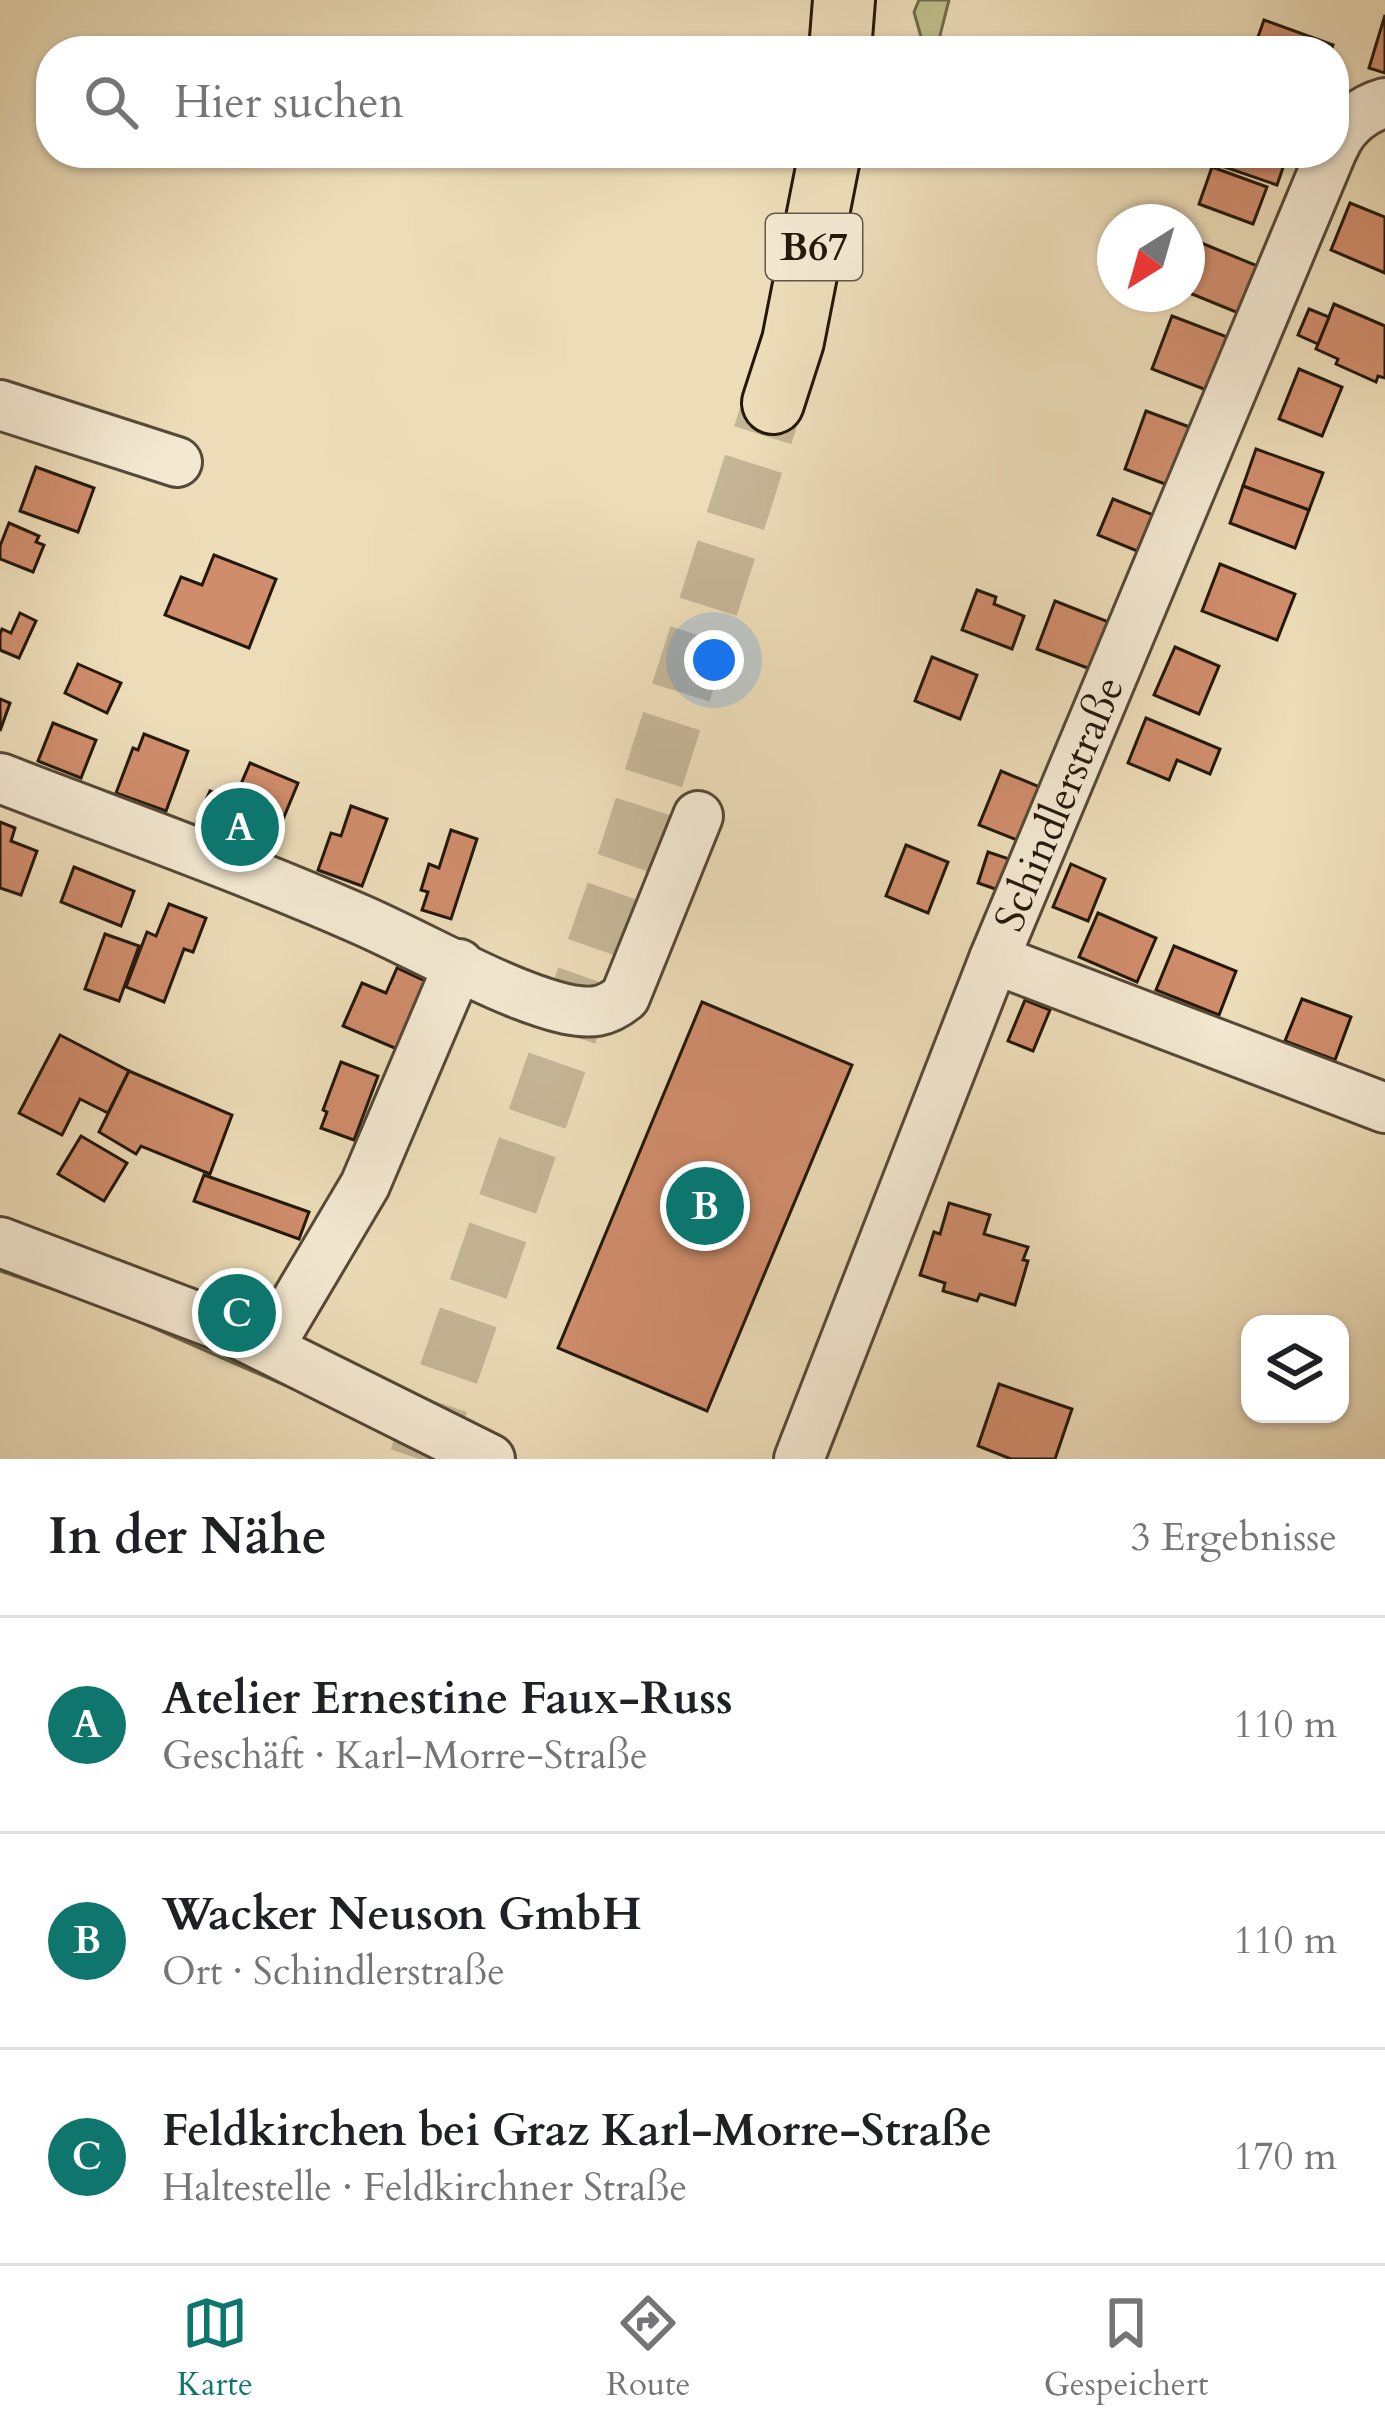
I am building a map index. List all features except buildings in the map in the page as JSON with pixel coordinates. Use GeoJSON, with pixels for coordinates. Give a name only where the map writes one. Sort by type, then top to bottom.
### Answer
{"type":"FeatureCollection","features":[{"type":"Feature","properties":{"kind":"main road"},"geometry":{"type":"LineString","coordinates":[[841,36],[844,0]]}},
{"type":"Feature","properties":{"kind":"main road","name":"B67"},"geometry":{"type":"LineString","coordinates":[[773,403],[793,341],[827,168]]}},
{"type":"Feature","properties":{"kind":"street","name":"Schindlerstraße"},"geometry":{"type":"LineString","coordinates":[[1349,126],[1366,108],[1385,103]]}},
{"type":"Feature","properties":{"kind":"street","name":"Schindlerstraße"},"geometry":{"type":"LineString","coordinates":[[799,1459],[994,958],[1325,168]]}},
{"type":"Feature","properties":{"kind":"street"},"geometry":{"type":"LineString","coordinates":[[0,405],[177,462]]}},
{"type":"Feature","properties":{"kind":"street"},"geometry":{"type":"LineString","coordinates":[[0,778],[355,916],[562,1008],[594,1013],[625,997],[634,980],[698,816]]}},
{"type":"Feature","properties":{"kind":"street"},"geometry":{"type":"LineString","coordinates":[[994,958],[1385,1108]]}},
{"type":"Feature","properties":{"kind":"street"},"geometry":{"type":"LineString","coordinates":[[268,1347],[365,1185],[460,964]]}},
{"type":"Feature","properties":{"kind":"street"},"geometry":{"type":"LineString","coordinates":[[0,1243],[100,1277],[268,1347],[490,1459]]}},
{"type":"Feature","properties":{"kind":"green space"},"geometry":{"type":"Polygon","coordinates":[[[919,0],[949,0],[940,36],[921,36],[914,12],[919,0]]]}},
{"type":"Feature","properties":{"kind":"green space"},"geometry":{"type":"Polygon","coordinates":[[[0,1261],[221,1344],[316,1399],[110,1309],[0,1271],[0,1261]]]}},
{"type":"Feature","properties":{"kind":"tunnel"},"geometry":{"type":"LineString","coordinates":[[419,1459],[629,855],[773,403]]}},
{"type":"Feature","properties":{"kind":"place","name":"Atelier Ernestine Faux-Russ"},"geometry":{"type":"Point","coordinates":[240,827]}},
{"type":"Feature","properties":{"kind":"place","name":"Wacker Neuson GmbH"},"geometry":{"type":"Point","coordinates":[705,1206]}},
{"type":"Feature","properties":{"kind":"place","name":"Feldkirchen bei Graz Karl-Morre-Straße"},"geometry":{"type":"Point","coordinates":[237,1313]}}]}
